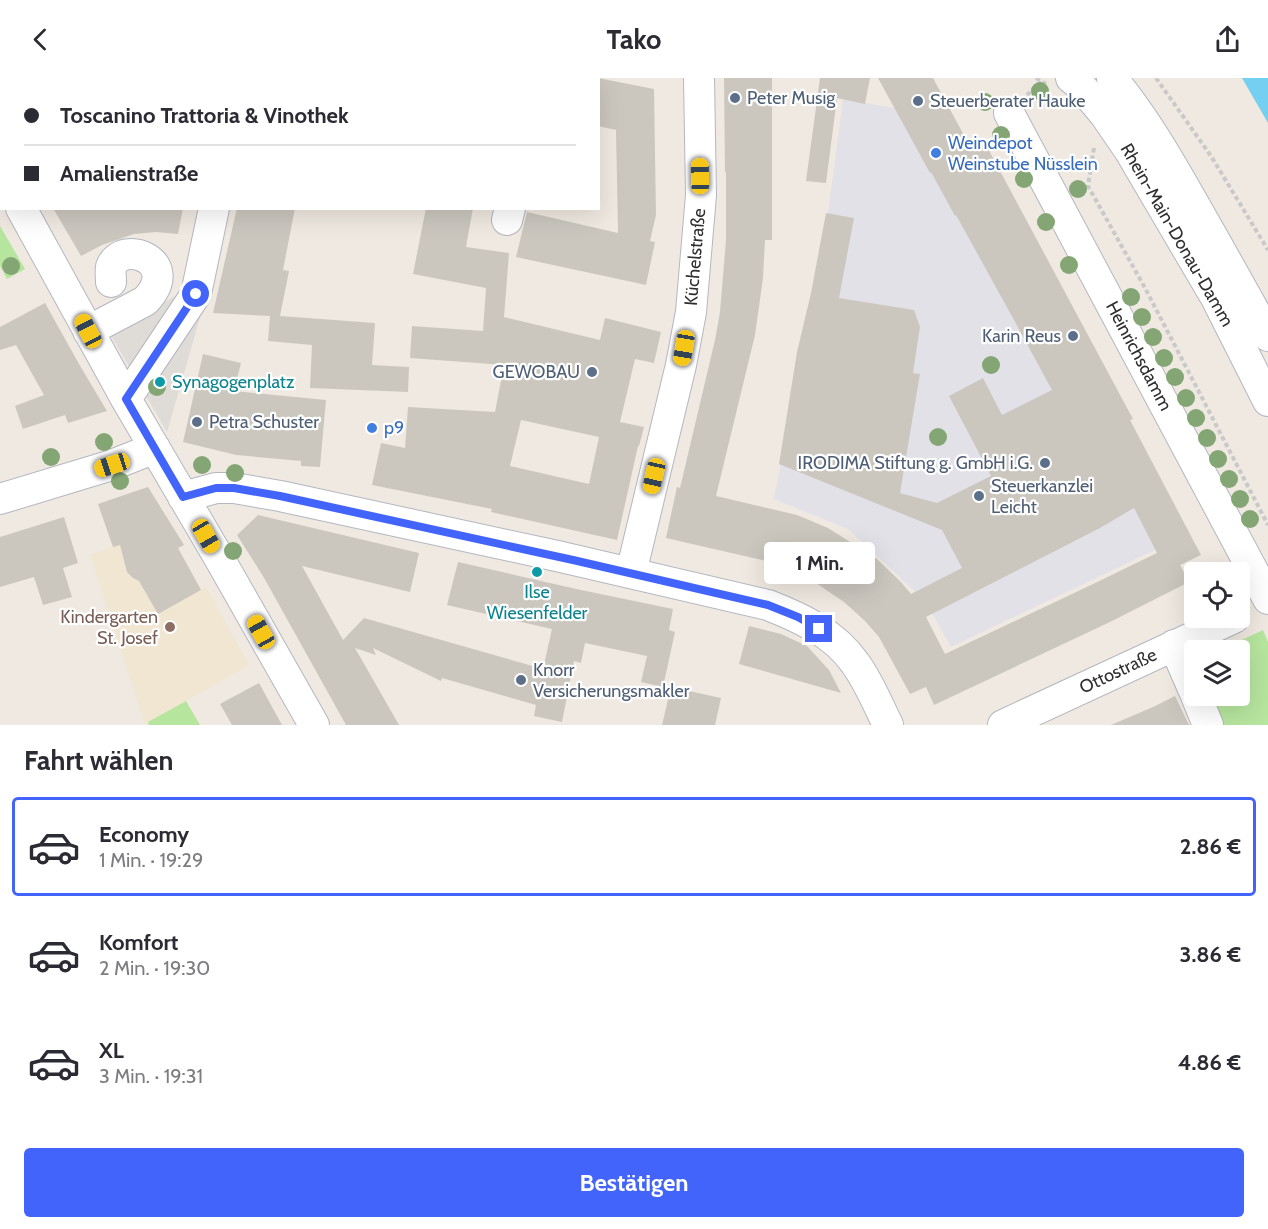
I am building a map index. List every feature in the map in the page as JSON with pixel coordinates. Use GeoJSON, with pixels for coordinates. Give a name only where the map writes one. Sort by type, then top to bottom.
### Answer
{"type":"FeatureCollection","features":[{"type":"Feature","properties":{"kind":"street","name":"Rhein-Main-Donau-Damm"},"geometry":{"type":"LineString","coordinates":[[1112,78],[1132,103],[1161,147],[1268,336]]}},
{"type":"Feature","properties":{"kind":"street","name":"Küchelstraße"},"geometry":{"type":"LineString","coordinates":[[631,573],[681,365],[691,312],[701,195],[695,79]]}},
{"type":"Feature","properties":{"kind":"street","name":"Rhein-Main-Donau-Damm"},"geometry":{"type":"LineString","coordinates":[[1061,82],[1080,85],[1105,115],[1129,150],[1216,298],[1268,401]]}},
{"type":"Feature","properties":{"kind":"street","name":"Heinrichsdamm"},"geometry":{"type":"LineString","coordinates":[[1009,113],[1268,601]]}},
{"type":"Feature","properties":{"kind":"street"},"geometry":{"type":"LineString","coordinates":[[22,210],[126,399],[314,725]]}},
{"type":"Feature","properties":{"kind":"street"},"geometry":{"type":"LineString","coordinates":[[126,399],[196,294],[214,210]]}},
{"type":"Feature","properties":{"kind":"street"},"geometry":{"type":"LineString","coordinates":[[88,331],[145,301],[153,293],[158,276],[154,265],[148,258],[130,254],[115,261],[112,266],[111,282]]}},
{"type":"Feature","properties":{"kind":"street"},"geometry":{"type":"LineString","coordinates":[[0,500],[112,465],[154,448]]}},
{"type":"Feature","properties":{"kind":"street"},"geometry":{"type":"LineString","coordinates":[[183,497],[216,488],[234,488],[280,496],[768,605],[798,617],[835,640],[855,663],[888,725]]}},
{"type":"Feature","properties":{"kind":"street"},"geometry":{"type":"LineString","coordinates":[[1250,610],[1268,601]]}},
{"type":"Feature","properties":{"kind":"street","name":"Ottostraße"},"geometry":{"type":"LineString","coordinates":[[1003,725],[1212,628]]}},
{"type":"Feature","properties":{"kind":"street"},"geometry":{"type":"LineString","coordinates":[[1174,645],[1184,668]]}},
{"type":"Feature","properties":{"kind":"street"},"geometry":{"type":"LineString","coordinates":[[1200,706],[1208,725]]}},
{"type":"Feature","properties":{"kind":"path"},"geometry":{"type":"LineString","coordinates":[[1036,78],[1061,82]]}},
{"type":"Feature","properties":{"kind":"path"},"geometry":{"type":"LineString","coordinates":[[1156,78],[1211,156],[1268,250]]}},
{"type":"Feature","properties":{"kind":"path"},"geometry":{"type":"LineString","coordinates":[[1095,147],[1088,186],[1145,288],[1268,525]]}},
{"type":"Feature","properties":{"kind":"shaded area"},"geometry":{"type":"Polygon","coordinates":[[[843,99],[911,111],[1159,548],[951,647],[925,601],[848,529],[774,499],[827,222],[843,99]]]}},
{"type":"Feature","properties":{"kind":"shaded area","name":"Synagogenplatz"},"geometry":{"type":"Polygon","coordinates":[[[185,291],[206,297],[167,432],[109,332],[185,291]]]}},
{"type":"Feature","properties":{"kind":"shaded area","name":"Kindergarten St. Josef"},"geometry":{"type":"Polygon","coordinates":[[[148,487],[184,545],[175,550],[183,557],[201,589],[206,587],[249,665],[145,724],[90,555],[113,547],[98,504],[148,487]]]}},
{"type":"Feature","properties":{"kind":"green space"},"geometry":{"type":"Polygon","coordinates":[[[0,226],[25,269],[7,279],[0,266],[0,226]]]}},
{"type":"Feature","properties":{"kind":"green space"},"geometry":{"type":"Polygon","coordinates":[[[1263,630],[1268,642],[1268,725],[1213,725],[1204,706],[1250,706],[1250,640],[1242,640],[1263,630]]]}},
{"type":"Feature","properties":{"kind":"green space"},"geometry":{"type":"Polygon","coordinates":[[[186,701],[200,725],[149,725],[148,722],[186,701]]]}},
{"type":"Feature","properties":{"kind":"water"},"geometry":{"type":"Polygon","coordinates":[[[1242,78],[1268,78],[1268,123],[1242,78]]]}},
{"type":"Feature","properties":{"kind":"building"},"geometry":{"type":"Polygon","coordinates":[[[600,78],[654,89],[656,215],[650,241],[655,242],[646,285],[516,257],[527,212],[618,233],[616,130],[600,126],[600,78]]]}},
{"type":"Feature","properties":{"kind":"building"},"geometry":{"type":"Polygon","coordinates":[[[724,78],[772,78],[772,240],[765,240],[763,278],[755,335],[716,496],[797,515],[828,528],[877,559],[911,594],[962,568],[942,530],[779,464],[797,352],[826,213],[854,218],[839,298],[914,310],[920,327],[913,373],[920,374],[900,493],[937,503],[991,476],[949,396],[983,378],[1002,415],[1052,390],[878,78],[933,78],[972,150],[985,143],[1133,419],[1130,420],[1201,555],[1180,565],[1184,573],[1184,585],[934,705],[926,687],[910,694],[879,637],[865,621],[844,602],[804,575],[775,563],[666,538],[677,487],[680,488],[720,312],[726,240],[724,78]],[[1134,508],[1100,528],[926,617],[945,654],[1157,553],[1134,508]]]}},
{"type":"Feature","properties":{"kind":"building"},"geometry":{"type":"Polygon","coordinates":[[[820,78],[870,78],[865,104],[837,98],[826,183],[806,181],[820,78]]]}},
{"type":"Feature","properties":{"kind":"building"},"geometry":{"type":"Polygon","coordinates":[[[54,210],[183,210],[178,234],[156,232],[134,234],[102,245],[81,256],[54,210]]]}},
{"type":"Feature","properties":{"kind":"building"},"geometry":{"type":"Polygon","coordinates":[[[237,210],[295,210],[283,270],[289,271],[280,316],[375,323],[372,365],[409,367],[408,392],[310,388],[312,345],[268,341],[270,316],[213,313],[237,210]]]}},
{"type":"Feature","properties":{"kind":"building"},"geometry":{"type":"Polygon","coordinates":[[[426,210],[473,210],[466,247],[509,253],[504,317],[600,340],[605,318],[661,332],[654,363],[635,359],[620,422],[644,427],[617,540],[491,512],[492,509],[372,485],[381,443],[405,448],[408,407],[495,412],[504,365],[410,358],[412,326],[483,331],[486,288],[413,274],[426,210]],[[521,420],[510,466],[589,484],[599,437],[521,420]]]}},
{"type":"Feature","properties":{"kind":"building"},"geometry":{"type":"Polygon","coordinates":[[[45,303],[107,411],[68,423],[65,415],[23,429],[15,406],[44,395],[16,345],[0,350],[0,327],[45,303]]]}},
{"type":"Feature","properties":{"kind":"building"},"geometry":{"type":"Polygon","coordinates":[[[203,354],[241,363],[234,391],[326,400],[320,467],[301,466],[301,461],[236,455],[183,442],[203,354]]]}},
{"type":"Feature","properties":{"kind":"building"},"geometry":{"type":"Polygon","coordinates":[[[148,487],[184,545],[178,548],[201,590],[158,614],[139,581],[127,572],[120,545],[113,547],[98,504],[148,487]]]}},
{"type":"Feature","properties":{"kind":"building"},"geometry":{"type":"Polygon","coordinates":[[[258,515],[419,553],[410,592],[302,566],[343,640],[364,618],[543,669],[552,629],[447,605],[458,562],[673,609],[669,630],[675,632],[663,687],[641,682],[647,656],[585,643],[581,663],[574,661],[562,722],[534,716],[536,705],[442,678],[441,681],[373,648],[376,655],[355,648],[399,725],[346,725],[263,576],[237,535],[258,515]]]}},
{"type":"Feature","properties":{"kind":"building"},"geometry":{"type":"Polygon","coordinates":[[[64,517],[78,563],[63,568],[72,597],[43,605],[34,577],[0,587],[0,537],[64,517]]]}},
{"type":"Feature","properties":{"kind":"building"},"geometry":{"type":"Polygon","coordinates":[[[749,626],[781,634],[807,646],[829,670],[841,693],[739,664],[749,626]]]}},
{"type":"Feature","properties":{"kind":"building"},"geometry":{"type":"Polygon","coordinates":[[[259,683],[282,725],[232,725],[220,704],[259,683]]]}},
{"type":"Feature","properties":{"kind":"building"},"geometry":{"type":"Polygon","coordinates":[[[671,687],[721,698],[715,725],[662,725],[671,687]]]}},
{"type":"Feature","properties":{"kind":"building"},"geometry":{"type":"Polygon","coordinates":[[[1175,696],[1189,725],[1111,725],[1153,707],[1175,696]]]}},
{"type":"Feature","properties":{"kind":"place","name":"Peter Musig"},"geometry":{"type":"Point","coordinates":[735,98]}},
{"type":"Feature","properties":{"kind":"place","name":"Steuerberater Hauke"},"geometry":{"type":"Point","coordinates":[918,101]}},
{"type":"Feature","properties":{"kind":"place","name":"Weindepot Weinstube Nüsslein"},"geometry":{"type":"Point","coordinates":[936,153]}},
{"type":"Feature","properties":{"kind":"place","name":"Karin Reus"},"geometry":{"type":"Point","coordinates":[1073,336]}},
{"type":"Feature","properties":{"kind":"place","name":"GEWOBAU"},"geometry":{"type":"Point","coordinates":[592,372]}},
{"type":"Feature","properties":{"kind":"place","name":"Synagogenplatz"},"geometry":{"type":"Point","coordinates":[160,382]}},
{"type":"Feature","properties":{"kind":"place","name":"Petra Schuster"},"geometry":{"type":"Point","coordinates":[197,422]}},
{"type":"Feature","properties":{"kind":"place","name":"p9"},"geometry":{"type":"Point","coordinates":[372,428]}},
{"type":"Feature","properties":{"kind":"place","name":"IRODIMA Stiftung g. GmbH i.G."},"geometry":{"type":"Point","coordinates":[1045,463]}},
{"type":"Feature","properties":{"kind":"place","name":"Steuerkanzlei Leicht"},"geometry":{"type":"Point","coordinates":[979,496]}},
{"type":"Feature","properties":{"kind":"place","name":"Ilse Wiesenfelder"},"geometry":{"type":"Point","coordinates":[537,572]}},
{"type":"Feature","properties":{"kind":"place","name":"Kindergarten St. Josef"},"geometry":{"type":"Point","coordinates":[170,627]}},
{"type":"Feature","properties":{"kind":"place","name":"Knorr Versicherungsmakler"},"geometry":{"type":"Point","coordinates":[521,680]}},
{"type":"Feature","properties":{"kind":"route"},"geometry":{"type":"LineString","coordinates":[[196,294],[126,399],[183,497],[216,488],[234,488],[280,496],[768,605],[798,617],[819,629]]}}]}
